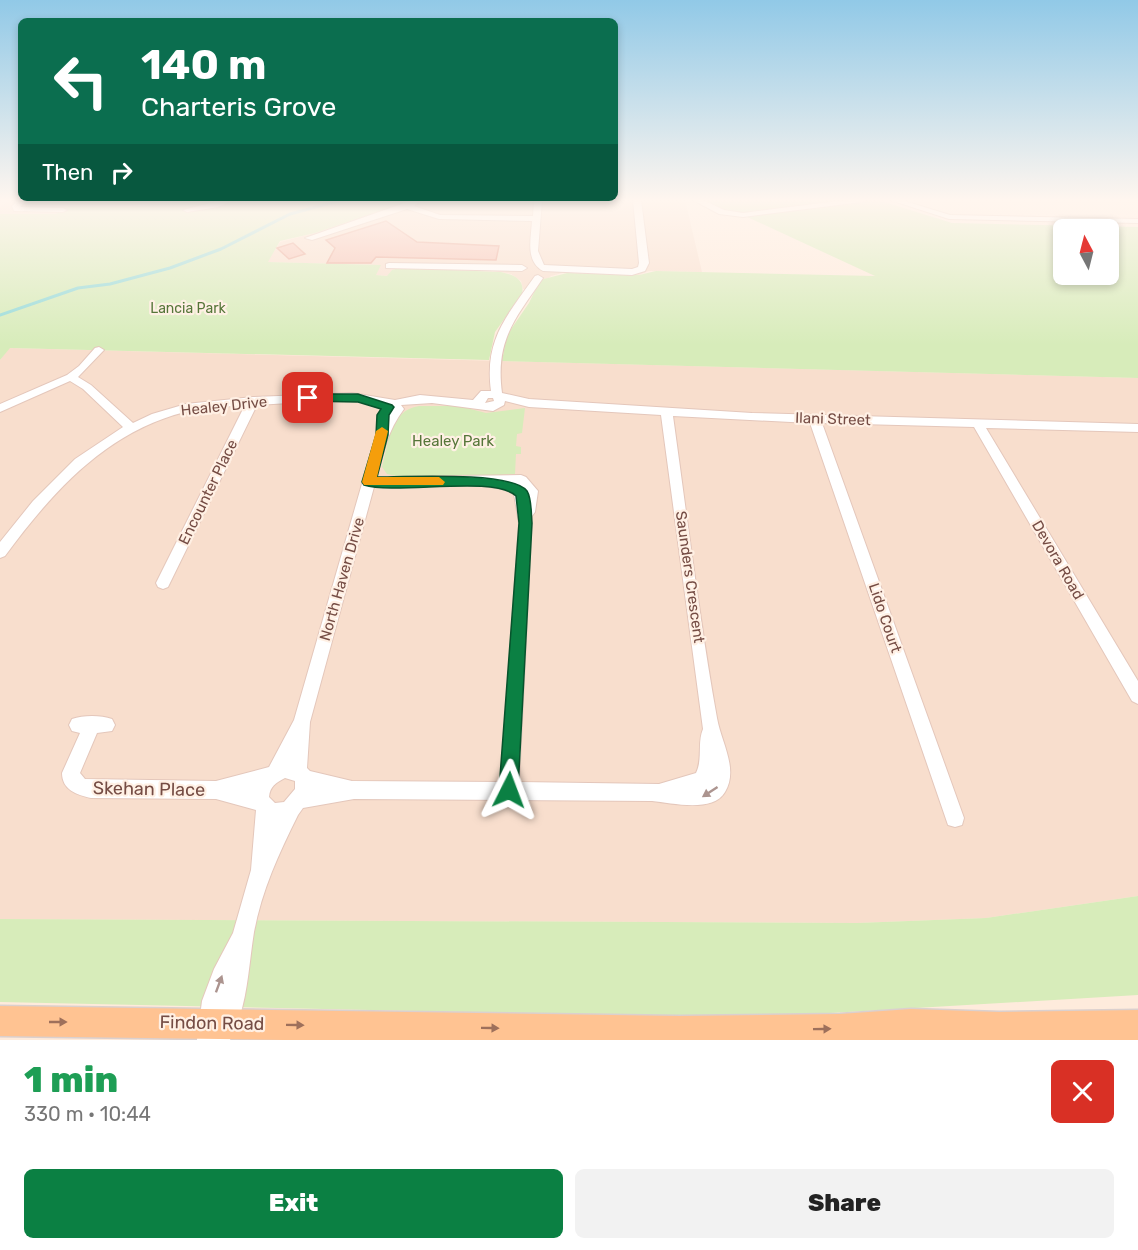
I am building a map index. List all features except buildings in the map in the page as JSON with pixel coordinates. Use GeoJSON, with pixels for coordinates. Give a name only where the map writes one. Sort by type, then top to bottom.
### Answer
{"type":"FeatureCollection","features":[{"type":"Feature","properties":{"kind":"main road","name":"Findon Road"},"geometry":{"type":"LineString","coordinates":[[0,1021],[215,1032],[753,1035],[911,1024],[999,1027],[1138,1025]]}},
{"type":"Feature","properties":{"kind":"main road","name":"Findon Road"},"geometry":{"type":"LineString","coordinates":[[933,1040],[999,1027]]}},
{"type":"Feature","properties":{"kind":"street"},"geometry":{"type":"LineString","coordinates":[[386,267],[491,268],[541,272],[574,270],[632,272],[643,268],[641,249]]}},
{"type":"Feature","properties":{"kind":"street"},"geometry":{"type":"LineString","coordinates":[[534,251],[541,272]]}},
{"type":"Feature","properties":{"kind":"street"},"geometry":{"type":"LineString","coordinates":[[528,292],[522,271],[534,251]]}},
{"type":"Feature","properties":{"kind":"street"},"geometry":{"type":"LineString","coordinates":[[393,406],[435,400],[481,399],[494,373],[501,333],[541,272]]}},
{"type":"Feature","properties":{"kind":"street"},"geometry":{"type":"LineString","coordinates":[[0,408],[71,377],[83,368],[99,350]]}},
{"type":"Feature","properties":{"kind":"street"},"geometry":{"type":"LineString","coordinates":[[494,373],[498,399]]}},
{"type":"Feature","properties":{"kind":"street"},"geometry":{"type":"LineString","coordinates":[[71,377],[87,387],[131,428]]}},
{"type":"Feature","properties":{"kind":"street","name":"Healey Drive"},"geometry":{"type":"LineString","coordinates":[[0,552],[31,510],[77,464],[106,441],[131,428],[184,409],[253,401],[358,398],[393,406]]}},
{"type":"Feature","properties":{"kind":"street","name":"Ilani Street"},"geometry":{"type":"LineString","coordinates":[[481,399],[671,412],[1138,428]]}},
{"type":"Feature","properties":{"kind":"street","name":"Encounter Place"},"geometry":{"type":"LineString","coordinates":[[162,584],[253,401]]}},
{"type":"Feature","properties":{"kind":"street","name":"North Haven Drive"},"geometry":{"type":"LineString","coordinates":[[272,775],[302,722],[382,435],[392,415],[393,406]]}},
{"type":"Feature","properties":{"kind":"street","name":"Saunders Crescent"},"geometry":{"type":"LineString","coordinates":[[296,804],[354,790],[652,792],[693,798],[710,794],[717,789],[722,781],[722,770],[709,720],[671,434],[671,412]]}},
{"type":"Feature","properties":{"kind":"street","name":"Lido Court"},"geometry":{"type":"LineString","coordinates":[[814,418],[955,818]]}},
{"type":"Feature","properties":{"kind":"street","name":"Devora Road"},"geometry":{"type":"LineString","coordinates":[[978,424],[1138,696]]}},
{"type":"Feature","properties":{"kind":"street"},"geometry":{"type":"LineString","coordinates":[[369,482],[480,482],[509,486],[522,495],[526,523],[509,790]]}},
{"type":"Feature","properties":{"kind":"street","name":"North Haven Drive"},"geometry":{"type":"LineString","coordinates":[[301,775],[302,722]]}},
{"type":"Feature","properties":{"kind":"street","name":"Skehan Place"},"geometry":{"type":"LineString","coordinates":[[92,725],[71,773],[71,779],[79,786],[102,789],[216,790],[272,775]]}},
{"type":"Feature","properties":{"kind":"street"},"geometry":{"type":"LineString","coordinates":[[215,1032],[238,979],[244,931],[261,870],[303,793],[301,775],[284,769],[272,775],[260,790],[261,870]]}},
{"type":"Feature","properties":{"kind":"street","name":"Saunders Crescent"},"geometry":{"type":"LineString","coordinates":[[301,775],[354,790]]}},
{"type":"Feature","properties":{"kind":"street","name":"Skehan Place"},"geometry":{"type":"LineString","coordinates":[[216,790],[262,806]]}},
{"type":"Feature","properties":{"kind":"street"},"geometry":{"type":"LineString","coordinates":[[262,806],[278,813],[296,804]]}},
{"type":"Feature","properties":{"kind":"shaded area"},"geometry":{"type":"Polygon","coordinates":[[[276,249],[696,249],[702,272],[649,271],[639,275],[562,273],[551,276],[534,290],[523,289],[521,281],[511,274],[494,271],[400,268],[387,276],[375,275],[380,265],[267,262],[276,249]]]}},
{"type":"Feature","properties":{"kind":"shaded area"},"geometry":{"type":"Polygon","coordinates":[[[9,348],[1138,378],[1138,896],[986,918],[857,923],[0,919],[0,360],[9,348]]]}},
{"type":"Feature","properties":{"kind":"green space","name":"Lancia Park"},"geometry":{"type":"Polygon","coordinates":[[[0,249],[276,249],[268,262],[381,265],[376,275],[387,276],[392,270],[400,268],[501,272],[518,278],[522,285],[522,294],[495,332],[489,360],[10,348],[0,360],[0,249]]]}},
{"type":"Feature","properties":{"kind":"green space"},"geometry":{"type":"Polygon","coordinates":[[[816,249],[1053,249],[1053,285],[1119,285],[1119,249],[1138,249],[1138,378],[502,361],[507,335],[529,303],[540,280],[567,273],[639,275],[656,271],[875,276],[816,249]]]}},
{"type":"Feature","properties":{"kind":"green space","name":"Healey Park"},"geometry":{"type":"Polygon","coordinates":[[[419,406],[459,406],[486,413],[525,408],[522,433],[517,434],[516,446],[521,447],[521,454],[516,454],[515,474],[396,476],[387,474],[382,467],[392,429],[402,414],[419,406]]]}},
{"type":"Feature","properties":{"kind":"green space"},"geometry":{"type":"Polygon","coordinates":[[[1138,896],[1138,995],[745,1018],[0,1002],[0,919],[857,923],[986,918],[1138,896]]]}},
{"type":"Feature","properties":{"kind":"waterway"},"geometry":{"type":"LineString","coordinates":[[0,315],[78,288],[110,284],[170,268],[222,249]]}},
{"type":"Feature","properties":{"kind":"slow traffic"},"geometry":{"type":"LineString","coordinates":[[382,431],[369,482],[439,482]]}},
{"type":"Feature","properties":{"kind":"route"},"geometry":{"type":"LineString","coordinates":[[308,398],[358,398],[388,407],[383,415],[382,435],[369,482],[480,482],[516,488],[522,495],[526,523],[509,790]]}}]}
